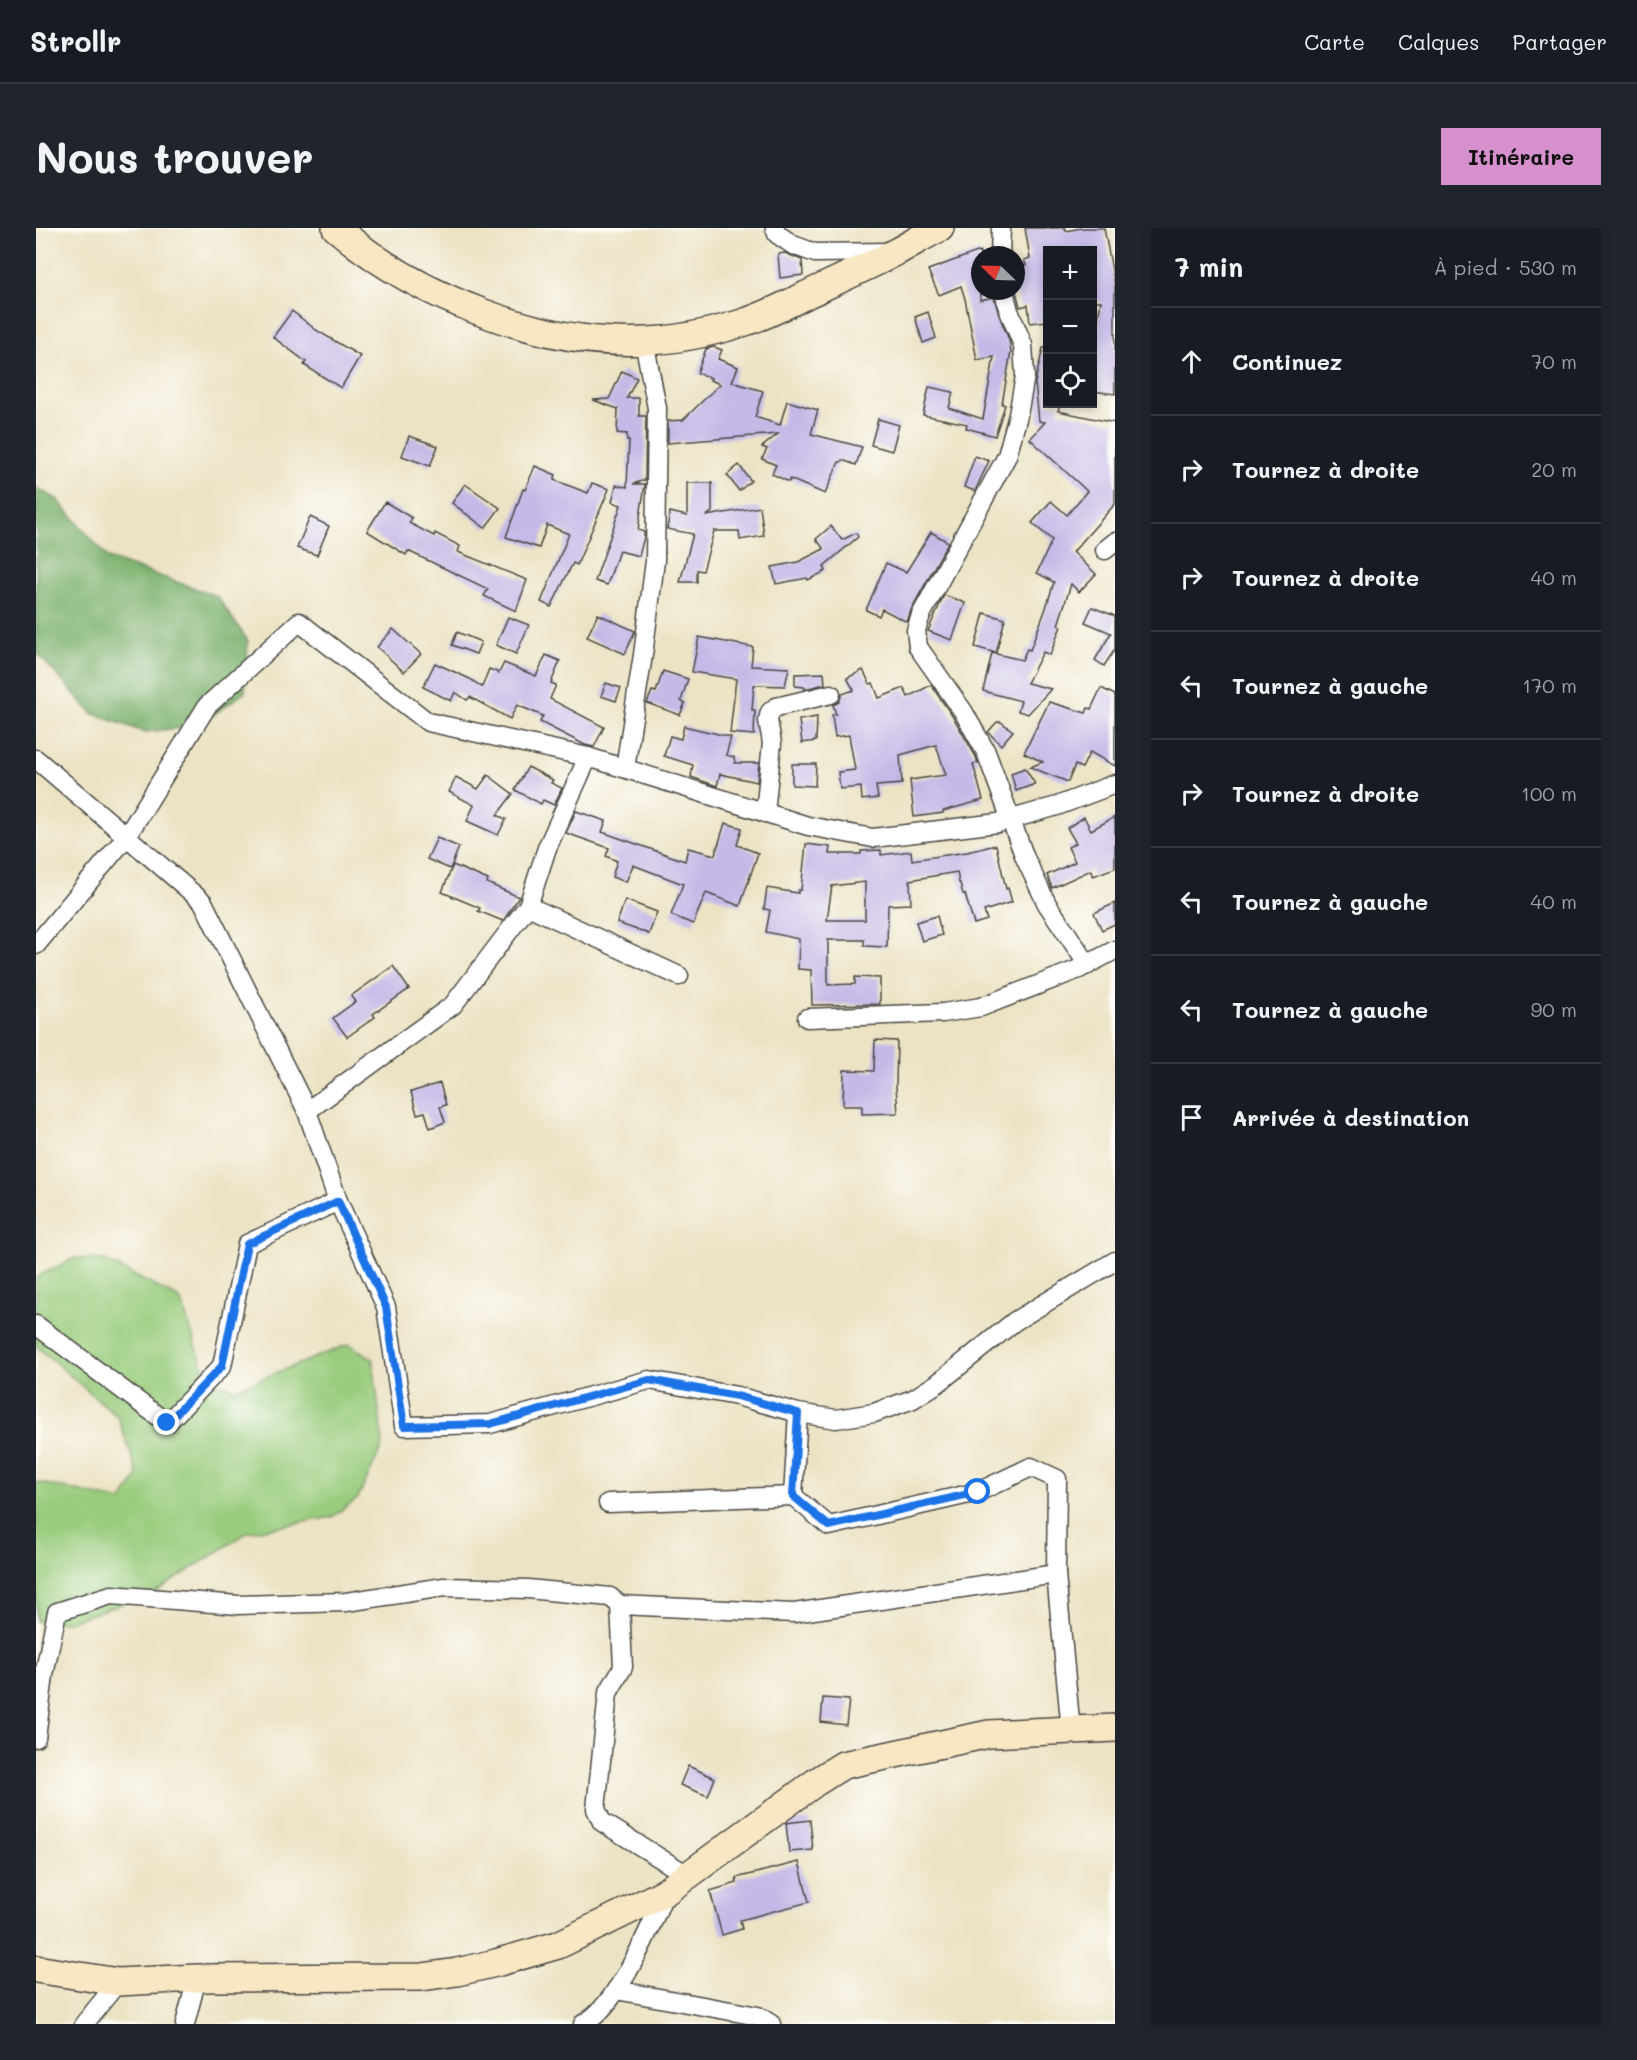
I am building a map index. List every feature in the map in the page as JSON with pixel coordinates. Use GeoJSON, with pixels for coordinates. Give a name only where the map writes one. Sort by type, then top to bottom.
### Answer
{"type":"FeatureCollection","features":[{"type":"Feature","properties":{"kind":"street"},"geometry":{"type":"LineString","coordinates":[[336,228],[376,258],[432,290],[482,313],[535,328],[589,339],[644,341],[675,339],[741,324],[896,252],[940,228]]}},
{"type":"Feature","properties":{"kind":"street"},"geometry":{"type":"LineString","coordinates":[[775,228],[777,234],[793,245],[815,253],[896,252]]}},
{"type":"Feature","properties":{"kind":"street"},"geometry":{"type":"LineString","coordinates":[[1000,246],[1001,228]]}},
{"type":"Feature","properties":{"kind":"street"},"geometry":{"type":"LineString","coordinates":[[1006,300],[1023,345],[1025,376],[1018,415],[1007,456],[921,615],[916,630],[918,647],[963,711],[986,752],[1025,858],[1047,904],[1088,965]]}},
{"type":"Feature","properties":{"kind":"street"},"geometry":{"type":"LineString","coordinates":[[625,768],[644,655],[654,561],[657,408],[644,341]]}},
{"type":"Feature","properties":{"kind":"street"},"geometry":{"type":"LineString","coordinates":[[36,945],[128,836],[207,706],[298,622],[428,722],[625,768],[808,826],[873,838],[1011,821],[1115,784]]}},
{"type":"Feature","properties":{"kind":"street"},"geometry":{"type":"LineString","coordinates":[[765,813],[772,743],[768,720],[770,712],[776,707],[831,694]]}},
{"type":"Feature","properties":{"kind":"street"},"geometry":{"type":"LineString","coordinates":[[307,1111],[453,1005],[528,906],[547,848],[588,758]]}},
{"type":"Feature","properties":{"kind":"street"},"geometry":{"type":"LineString","coordinates":[[36,759],[203,902],[307,1111],[338,1201],[386,1307],[404,1426],[490,1424],[649,1380],[737,1396],[798,1413],[836,1419],[874,1413],[913,1399],[938,1383],[1015,1321],[1115,1261]]}},
{"type":"Feature","properties":{"kind":"street"},"geometry":{"type":"LineString","coordinates":[[528,906],[679,976]]}},
{"type":"Feature","properties":{"kind":"street"},"geometry":{"type":"LineString","coordinates":[[807,1018],[943,1013],[981,1007],[1088,965],[1115,950]]}},
{"type":"Feature","properties":{"kind":"street"},"geometry":{"type":"LineString","coordinates":[[36,1325],[167,1423],[222,1366],[247,1244],[338,1201]]}},
{"type":"Feature","properties":{"kind":"street"},"geometry":{"type":"LineString","coordinates":[[793,1496],[798,1413]]}},
{"type":"Feature","properties":{"kind":"street"},"geometry":{"type":"LineString","coordinates":[[608,1503],[793,1496],[829,1526],[978,1492],[1031,1467],[1057,1479],[1056,1574],[1071,1731]]}},
{"type":"Feature","properties":{"kind":"street"},"geometry":{"type":"LineString","coordinates":[[36,1738],[44,1675],[57,1612],[111,1595],[238,1605],[335,1603],[444,1587],[528,1589],[610,1597],[620,1605],[794,1613],[1056,1574]]}},
{"type":"Feature","properties":{"kind":"street"},"geometry":{"type":"LineString","coordinates":[[620,1605],[623,1667],[608,1693],[597,1816],[602,1822],[687,1875]]}},
{"type":"Feature","properties":{"kind":"street"},"geometry":{"type":"LineString","coordinates":[[36,1969],[118,1982],[197,1978],[422,1977],[457,1972],[558,1945],[665,1892],[816,1782],[843,1766],[989,1734],[1115,1728]]}},
{"type":"Feature","properties":{"kind":"street"},"geometry":{"type":"LineString","coordinates":[[583,2024],[604,2009],[616,1990],[649,1932],[665,1892]]}},
{"type":"Feature","properties":{"kind":"street"},"geometry":{"type":"LineString","coordinates":[[185,2024],[197,1978]]}},
{"type":"Feature","properties":{"kind":"street"},"geometry":{"type":"LineString","coordinates":[[84,2024],[118,1982]]}},
{"type":"Feature","properties":{"kind":"street"},"geometry":{"type":"LineString","coordinates":[[616,1990],[758,2016],[771,2024]]}},
{"type":"Feature","properties":{"kind":"green space"},"geometry":{"type":"Polygon","coordinates":[[[36,488],[57,499],[108,558],[217,596],[248,641],[245,692],[198,726],[144,732],[92,713],[36,652],[36,488]]]}},
{"type":"Feature","properties":{"kind":"green space"},"geometry":{"type":"Polygon","coordinates":[[[75,1258],[104,1260],[180,1299],[208,1380],[235,1389],[349,1344],[373,1359],[383,1445],[358,1498],[332,1517],[248,1532],[154,1593],[68,1622],[36,1621],[36,1482],[122,1501],[138,1475],[118,1417],[36,1346],[36,1277],[75,1258]]]}},
{"type":"Feature","properties":{"kind":"building"},"geometry":{"type":"Polygon","coordinates":[[[1025,228],[1066,228],[1066,231],[1081,228],[1104,228],[1115,286],[1115,394],[1097,392],[1097,325],[1101,301],[1097,301],[1097,246],[1043,246],[1043,321],[1030,323],[1028,305],[1020,307],[1018,300],[1025,300],[1025,260],[1030,258],[1025,228]]]}},
{"type":"Feature","properties":{"kind":"building"},"geometry":{"type":"Polygon","coordinates":[[[785,253],[802,260],[803,275],[780,278],[778,254],[785,253]]]}},
{"type":"Feature","properties":{"kind":"building"},"geometry":{"type":"Polygon","coordinates":[[[971,254],[971,300],[995,300],[1011,352],[1002,404],[1005,405],[995,436],[966,428],[967,424],[923,415],[929,387],[953,392],[949,408],[983,419],[994,357],[977,360],[961,286],[939,295],[928,270],[971,254]]]}},
{"type":"Feature","properties":{"kind":"building"},"geometry":{"type":"Polygon","coordinates":[[[292,311],[316,330],[360,356],[341,388],[304,365],[306,362],[273,337],[292,311]]]}},
{"type":"Feature","properties":{"kind":"building"},"geometry":{"type":"Polygon","coordinates":[[[928,312],[936,338],[923,343],[915,317],[928,312]]]}},
{"type":"Feature","properties":{"kind":"building"},"geometry":{"type":"Polygon","coordinates":[[[714,347],[722,350],[718,359],[738,367],[732,382],[763,391],[755,417],[780,425],[787,401],[818,410],[811,434],[862,447],[856,465],[842,460],[839,462],[825,494],[772,474],[776,465],[762,459],[767,449],[762,447],[778,434],[668,443],[668,421],[683,420],[720,384],[697,373],[706,349],[714,347]]]}},
{"type":"Feature","properties":{"kind":"building"},"geometry":{"type":"Polygon","coordinates":[[[1043,348],[1043,408],[1059,408],[1058,411],[1115,423],[1115,504],[1073,552],[1096,574],[1079,592],[1071,584],[1058,625],[1061,626],[1050,655],[1043,652],[1027,683],[1051,689],[1028,714],[1018,711],[1021,701],[983,691],[992,653],[1022,660],[1027,649],[1030,650],[1054,582],[1037,573],[1052,540],[1032,523],[1051,501],[1067,515],[1087,491],[1030,439],[1045,422],[1039,421],[1035,382],[1043,348]]]}},
{"type":"Feature","properties":{"kind":"building"},"geometry":{"type":"Polygon","coordinates":[[[622,371],[637,378],[627,398],[639,398],[639,416],[646,416],[645,480],[633,484],[645,484],[638,530],[644,532],[644,537],[639,556],[619,551],[607,585],[595,581],[621,505],[612,502],[616,485],[627,487],[629,440],[627,440],[627,434],[617,433],[618,409],[593,400],[609,399],[622,371]]]}},
{"type":"Feature","properties":{"kind":"building"},"geometry":{"type":"Polygon","coordinates":[[[878,419],[899,425],[892,451],[871,445],[878,419]]]}},
{"type":"Feature","properties":{"kind":"building"},"geometry":{"type":"Polygon","coordinates":[[[409,436],[438,446],[430,466],[402,456],[409,436]]]}},
{"type":"Feature","properties":{"kind":"building"},"geometry":{"type":"Polygon","coordinates":[[[975,456],[989,461],[975,491],[964,487],[975,456]]]}},
{"type":"Feature","properties":{"kind":"building"},"geometry":{"type":"Polygon","coordinates":[[[739,465],[751,481],[739,491],[727,475],[739,465]]]}},
{"type":"Feature","properties":{"kind":"building"},"geometry":{"type":"Polygon","coordinates":[[[535,466],[556,475],[554,480],[588,493],[592,483],[609,489],[577,565],[573,563],[551,607],[541,602],[569,534],[547,525],[539,548],[506,537],[523,489],[525,490],[535,466]]]}},
{"type":"Feature","properties":{"kind":"building"},"geometry":{"type":"Polygon","coordinates":[[[687,483],[712,483],[712,512],[706,516],[760,507],[764,536],[740,540],[739,531],[714,531],[703,571],[697,570],[697,582],[680,582],[693,534],[667,529],[670,512],[687,516],[687,483]]]}},
{"type":"Feature","properties":{"kind":"building"},"geometry":{"type":"Polygon","coordinates":[[[465,484],[500,508],[485,528],[452,503],[465,484]]]}},
{"type":"Feature","properties":{"kind":"building"},"geometry":{"type":"Polygon","coordinates":[[[385,502],[412,518],[409,523],[460,546],[458,552],[527,580],[516,611],[484,596],[488,589],[408,551],[406,555],[367,531],[385,502]]]}},
{"type":"Feature","properties":{"kind":"building"},"geometry":{"type":"Polygon","coordinates":[[[310,517],[329,526],[317,555],[297,548],[310,517]]]}},
{"type":"Feature","properties":{"kind":"building"},"geometry":{"type":"Polygon","coordinates":[[[831,526],[842,540],[856,533],[858,537],[824,566],[826,571],[808,580],[807,578],[776,584],[772,567],[798,562],[824,549],[816,539],[831,526]]]}},
{"type":"Feature","properties":{"kind":"building"},"geometry":{"type":"Polygon","coordinates":[[[931,532],[948,542],[911,610],[907,622],[882,609],[879,616],[866,610],[886,563],[906,572],[931,532]]]}},
{"type":"Feature","properties":{"kind":"building"},"geometry":{"type":"Polygon","coordinates":[[[944,595],[965,603],[952,640],[928,631],[944,595]]]}},
{"type":"Feature","properties":{"kind":"building"},"geometry":{"type":"Polygon","coordinates":[[[1092,607],[1115,616],[1115,649],[1104,666],[1095,660],[1111,633],[1085,622],[1092,607]]]}},
{"type":"Feature","properties":{"kind":"building"},"geometry":{"type":"Polygon","coordinates":[[[984,613],[1005,619],[996,653],[975,647],[984,613]]]}},
{"type":"Feature","properties":{"kind":"building"},"geometry":{"type":"Polygon","coordinates":[[[598,614],[635,631],[625,654],[587,637],[598,614]]]}},
{"type":"Feature","properties":{"kind":"building"},"geometry":{"type":"Polygon","coordinates":[[[508,617],[529,625],[516,654],[496,645],[508,617]]]}},
{"type":"Feature","properties":{"kind":"building"},"geometry":{"type":"Polygon","coordinates":[[[393,629],[421,654],[404,672],[377,647],[393,629]]]}},
{"type":"Feature","properties":{"kind":"building"},"geometry":{"type":"Polygon","coordinates":[[[457,632],[481,642],[476,654],[452,645],[457,632]]]}},
{"type":"Feature","properties":{"kind":"building"},"geometry":{"type":"Polygon","coordinates":[[[699,637],[753,647],[751,666],[789,668],[785,686],[754,685],[752,710],[755,710],[754,735],[730,733],[736,679],[692,672],[699,637]]]}},
{"type":"Feature","properties":{"kind":"building"},"geometry":{"type":"Polygon","coordinates":[[[546,655],[560,661],[551,683],[556,685],[550,699],[604,727],[594,747],[585,745],[540,722],[543,716],[517,705],[510,719],[470,697],[467,700],[455,692],[451,701],[423,687],[435,663],[482,687],[489,669],[499,673],[504,663],[536,676],[546,655]]]}},
{"type":"Feature","properties":{"kind":"building"},"geometry":{"type":"Polygon","coordinates":[[[863,670],[870,684],[873,683],[879,698],[904,688],[908,697],[931,685],[976,757],[978,763],[973,764],[983,800],[943,811],[943,813],[914,817],[910,780],[946,775],[936,745],[900,755],[902,784],[876,786],[878,798],[862,800],[861,787],[840,789],[838,772],[855,770],[849,735],[835,737],[832,715],[836,714],[833,705],[839,702],[842,694],[854,690],[847,678],[863,670]]]}},
{"type":"Feature","properties":{"kind":"building"},"geometry":{"type":"Polygon","coordinates":[[[663,671],[688,679],[681,701],[685,703],[680,715],[647,703],[652,691],[656,692],[663,671]]]}},
{"type":"Feature","properties":{"kind":"building"},"geometry":{"type":"Polygon","coordinates":[[[824,673],[825,684],[805,689],[795,686],[795,674],[824,673]]]}},
{"type":"Feature","properties":{"kind":"building"},"geometry":{"type":"Polygon","coordinates":[[[606,683],[621,688],[616,701],[601,696],[606,683]]]}},
{"type":"Feature","properties":{"kind":"building"},"geometry":{"type":"Polygon","coordinates":[[[1101,688],[1115,695],[1115,766],[1090,752],[1082,768],[1075,765],[1068,782],[1030,767],[1043,762],[1024,753],[1049,702],[1086,713],[1088,708],[1091,709],[1101,688]]]}},
{"type":"Feature","properties":{"kind":"building"},"geometry":{"type":"Polygon","coordinates":[[[817,717],[816,741],[802,743],[799,720],[817,717]]]}},
{"type":"Feature","properties":{"kind":"building"},"geometry":{"type":"Polygon","coordinates":[[[997,722],[1001,722],[1013,731],[1001,745],[988,732],[997,722]]]}},
{"type":"Feature","properties":{"kind":"building"},"geometry":{"type":"Polygon","coordinates":[[[684,726],[731,737],[726,755],[734,757],[735,763],[759,763],[757,782],[720,774],[717,786],[691,777],[693,765],[664,756],[670,736],[681,739],[684,726]]]}},
{"type":"Feature","properties":{"kind":"building"},"geometry":{"type":"Polygon","coordinates":[[[792,764],[816,764],[815,786],[792,785],[792,764]]]}},
{"type":"Feature","properties":{"kind":"building"},"geometry":{"type":"Polygon","coordinates":[[[528,767],[553,780],[551,783],[562,788],[554,805],[543,800],[541,804],[515,790],[528,767]]]}},
{"type":"Feature","properties":{"kind":"building"},"geometry":{"type":"Polygon","coordinates":[[[1025,768],[1035,784],[1016,791],[1011,773],[1025,768]]]}},
{"type":"Feature","properties":{"kind":"building"},"geometry":{"type":"Polygon","coordinates":[[[488,775],[513,794],[497,815],[506,819],[498,835],[467,821],[474,805],[449,792],[456,777],[478,789],[488,775]]]}},
{"type":"Feature","properties":{"kind":"building"},"geometry":{"type":"Polygon","coordinates":[[[576,811],[606,821],[602,832],[685,861],[688,848],[715,855],[725,823],[742,828],[737,845],[758,853],[740,906],[706,893],[693,924],[671,915],[683,884],[633,865],[626,882],[612,877],[617,861],[606,856],[609,848],[566,833],[576,811]]]}},
{"type":"Feature","properties":{"kind":"building"},"geometry":{"type":"Polygon","coordinates":[[[1084,817],[1091,830],[1115,817],[1115,868],[1093,876],[1091,870],[1052,888],[1047,875],[1075,862],[1068,847],[1076,843],[1067,828],[1084,817]]]}},
{"type":"Feature","properties":{"kind":"building"},"geometry":{"type":"Polygon","coordinates":[[[437,838],[459,847],[450,869],[427,859],[437,838]]]}},
{"type":"Feature","properties":{"kind":"building"},"geometry":{"type":"Polygon","coordinates":[[[806,844],[830,847],[829,854],[861,854],[861,851],[881,850],[881,855],[911,851],[912,860],[996,845],[1006,889],[1008,888],[1012,902],[984,911],[987,920],[974,924],[957,872],[910,880],[911,904],[888,905],[887,947],[864,946],[864,940],[828,940],[828,985],[855,984],[855,977],[880,978],[880,1004],[812,1005],[811,970],[798,969],[799,939],[766,932],[770,910],[764,909],[767,888],[798,893],[798,890],[801,890],[806,844]],[[865,882],[832,886],[827,920],[865,920],[865,882]]]}},
{"type":"Feature","properties":{"kind":"building"},"geometry":{"type":"Polygon","coordinates":[[[453,865],[519,897],[503,921],[478,911],[480,908],[442,892],[453,865]]]}},
{"type":"Feature","properties":{"kind":"building"},"geometry":{"type":"Polygon","coordinates":[[[625,900],[657,912],[649,934],[617,923],[625,900]]]}},
{"type":"Feature","properties":{"kind":"building"},"geometry":{"type":"Polygon","coordinates":[[[1115,903],[1115,924],[1102,930],[1094,913],[1115,903]]]}},
{"type":"Feature","properties":{"kind":"building"},"geometry":{"type":"Polygon","coordinates":[[[937,916],[942,935],[922,941],[916,922],[937,916]]]}},
{"type":"Feature","properties":{"kind":"building"},"geometry":{"type":"Polygon","coordinates":[[[393,966],[409,989],[373,1014],[375,1017],[347,1037],[333,1018],[355,1002],[351,996],[393,966]]]}},
{"type":"Feature","properties":{"kind":"building"},"geometry":{"type":"Polygon","coordinates":[[[875,1040],[897,1041],[898,1113],[862,1114],[862,1106],[843,1106],[844,1070],[874,1071],[875,1040]]]}},
{"type":"Feature","properties":{"kind":"building"},"geometry":{"type":"Polygon","coordinates":[[[440,1083],[446,1105],[440,1107],[445,1122],[430,1128],[425,1112],[417,1114],[411,1092],[440,1083]]]}},
{"type":"Feature","properties":{"kind":"building"},"geometry":{"type":"Polygon","coordinates":[[[823,1698],[849,1700],[846,1725],[821,1722],[823,1698]]]}},
{"type":"Feature","properties":{"kind":"building"},"geometry":{"type":"Polygon","coordinates":[[[688,1766],[715,1778],[708,1796],[680,1785],[688,1766]]]}},
{"type":"Feature","properties":{"kind":"building"},"geometry":{"type":"Polygon","coordinates":[[[810,1820],[813,1850],[789,1852],[786,1823],[810,1820]]]}},
{"type":"Feature","properties":{"kind":"building"},"geometry":{"type":"Polygon","coordinates":[[[799,1862],[809,1902],[740,1920],[742,1929],[722,1935],[710,1891],[737,1883],[736,1878],[799,1862]]]}},
{"type":"Feature","properties":{"kind":"route"},"geometry":{"type":"LineString","coordinates":[[167,1423],[222,1366],[247,1244],[338,1201],[386,1307],[404,1426],[490,1424],[649,1380],[737,1396],[798,1413],[793,1496],[829,1526],[978,1492]]}}]}
